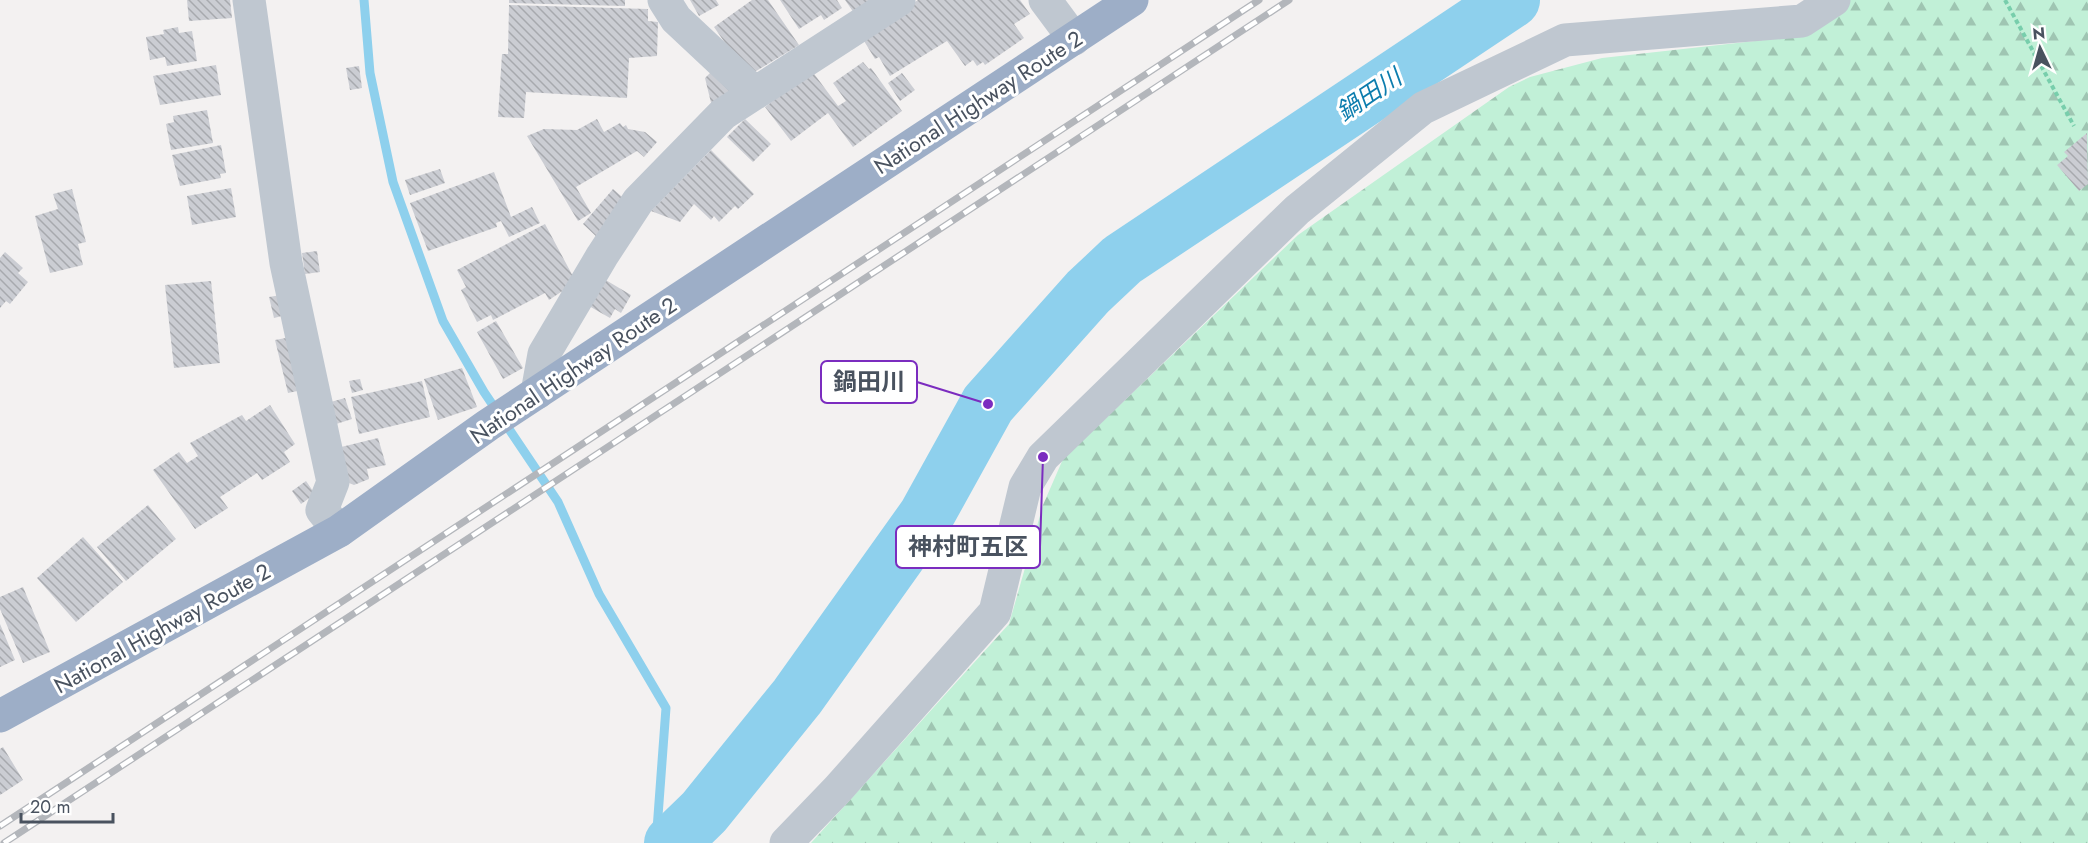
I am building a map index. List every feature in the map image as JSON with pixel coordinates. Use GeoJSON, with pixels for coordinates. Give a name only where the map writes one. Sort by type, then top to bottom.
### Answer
{"type":"FeatureCollection","features":[{"type":"Feature","properties":{"kind":"highway","name":"National Highway Route 2"},"geometry":{"type":"LineString","coordinates":[[0,716],[339,531],[513,409],[1132,0]]}},
{"type":"Feature","properties":{"kind":"street"},"geometry":{"type":"LineString","coordinates":[[249,0],[286,263],[333,482],[322,510],[339,531]]}},
{"type":"Feature","properties":{"kind":"street"},"geometry":{"type":"LineString","coordinates":[[664,0],[676,19],[754,93]]}},
{"type":"Feature","properties":{"kind":"street"},"geometry":{"type":"LineString","coordinates":[[513,409],[602,256],[638,201],[723,114],[899,0]]}},
{"type":"Feature","properties":{"kind":"street"},"geometry":{"type":"LineString","coordinates":[[1045,0],[1074,39]]}},
{"type":"Feature","properties":{"kind":"street"},"geometry":{"type":"LineString","coordinates":[[786,843],[838,789],[995,612],[1025,487],[1043,457],[1209,293],[1297,210],[1424,108],[1565,40],[1802,21],[1834,0]]}},
{"type":"Feature","properties":{"kind":"path"},"geometry":{"type":"LineString","coordinates":[[2005,0],[2074,126]]}},
{"type":"Feature","properties":{"kind":"green space"},"geometry":{"type":"Polygon","coordinates":[[[1838,0],[2088,0],[2088,843],[811,843],[1009,624],[1043,505],[1063,459],[1298,235],[1509,87],[1530,77],[1602,58],[1773,39],[1838,0]]]}},
{"type":"Feature","properties":{"kind":"building"},"geometry":{"type":"Polygon","coordinates":[[[187,0],[230,0],[232,18],[189,21],[187,0]]]}},
{"type":"Feature","properties":{"kind":"building"},"geometry":{"type":"Polygon","coordinates":[[[509,0],[625,0],[625,6],[509,3],[509,0]]]}},
{"type":"Feature","properties":{"kind":"building"},"geometry":{"type":"Polygon","coordinates":[[[690,0],[716,0],[719,5],[699,16],[690,0]]]}},
{"type":"Feature","properties":{"kind":"building"},"geometry":{"type":"Polygon","coordinates":[[[752,0],[768,0],[799,45],[748,76],[714,27],[752,0]]]}},
{"type":"Feature","properties":{"kind":"building"},"geometry":{"type":"Polygon","coordinates":[[[780,0],[837,0],[842,8],[824,20],[821,15],[799,29],[780,0]]]}},
{"type":"Feature","properties":{"kind":"building"},"geometry":{"type":"Polygon","coordinates":[[[845,0],[873,0],[854,13],[845,0]]]}},
{"type":"Feature","properties":{"kind":"building"},"geometry":{"type":"Polygon","coordinates":[[[918,0],[1020,0],[1030,14],[1014,24],[1024,38],[985,65],[983,62],[977,66],[973,60],[965,66],[947,41],[890,76],[879,57],[875,59],[861,36],[918,0]]]}},
{"type":"Feature","properties":{"kind":"building"},"geometry":{"type":"Polygon","coordinates":[[[509,5],[648,9],[648,21],[658,22],[657,56],[629,58],[627,98],[526,92],[524,118],[498,117],[502,54],[508,54],[509,5]]]}},
{"type":"Feature","properties":{"kind":"building"},"geometry":{"type":"Polygon","coordinates":[[[178,27],[179,33],[192,31],[197,61],[167,66],[165,57],[150,60],[146,37],[164,34],[163,30],[178,27]]]}},
{"type":"Feature","properties":{"kind":"building"},"geometry":{"type":"Polygon","coordinates":[[[863,62],[869,69],[871,68],[902,111],[853,147],[828,113],[791,141],[765,107],[812,71],[838,106],[846,101],[833,83],[863,62]]]}},
{"type":"Feature","properties":{"kind":"building"},"geometry":{"type":"Polygon","coordinates":[[[216,65],[221,95],[160,105],[153,76],[216,65]]]}},
{"type":"Feature","properties":{"kind":"building"},"geometry":{"type":"Polygon","coordinates":[[[359,66],[362,88],[350,90],[346,68],[359,66]]]}},
{"type":"Feature","properties":{"kind":"building"},"geometry":{"type":"Polygon","coordinates":[[[714,69],[732,88],[713,111],[705,78],[714,69]]]}},
{"type":"Feature","properties":{"kind":"building"},"geometry":{"type":"Polygon","coordinates":[[[902,73],[915,90],[900,101],[888,83],[902,73]]]}},
{"type":"Feature","properties":{"kind":"building"},"geometry":{"type":"Polygon","coordinates":[[[207,110],[213,143],[171,150],[166,124],[174,122],[173,116],[207,110]]]}},
{"type":"Feature","properties":{"kind":"building"},"geometry":{"type":"Polygon","coordinates":[[[597,119],[604,132],[620,123],[623,127],[626,125],[628,129],[645,132],[657,142],[644,157],[637,151],[576,187],[591,213],[578,221],[527,136],[544,129],[577,130],[597,119]]]}},
{"type":"Feature","properties":{"kind":"building"},"geometry":{"type":"Polygon","coordinates":[[[745,119],[771,144],[753,162],[727,137],[745,119]]]}},
{"type":"Feature","properties":{"kind":"building"},"geometry":{"type":"Polygon","coordinates":[[[2087,133],[2088,184],[2079,191],[2057,165],[2068,156],[2064,152],[2087,133]]]}},
{"type":"Feature","properties":{"kind":"building"},"geometry":{"type":"Polygon","coordinates":[[[221,145],[226,173],[220,174],[221,178],[180,186],[172,155],[221,145]]]}},
{"type":"Feature","properties":{"kind":"building"},"geometry":{"type":"Polygon","coordinates":[[[711,150],[754,194],[738,209],[735,206],[719,222],[714,216],[711,220],[694,204],[680,222],[651,211],[711,150]]]}},
{"type":"Feature","properties":{"kind":"building"},"geometry":{"type":"Polygon","coordinates":[[[440,169],[445,183],[410,195],[405,180],[440,169]]]}},
{"type":"Feature","properties":{"kind":"building"},"geometry":{"type":"Polygon","coordinates":[[[494,172],[511,217],[532,207],[540,223],[509,237],[501,221],[496,223],[497,227],[428,251],[410,203],[494,172]]]}},
{"type":"Feature","properties":{"kind":"building"},"geometry":{"type":"Polygon","coordinates":[[[231,188],[236,217],[192,225],[187,196],[231,188]]]}},
{"type":"Feature","properties":{"kind":"building"},"geometry":{"type":"Polygon","coordinates":[[[72,189],[86,242],[78,244],[83,265],[50,273],[35,216],[58,209],[53,194],[72,189]]]}},
{"type":"Feature","properties":{"kind":"building"},"geometry":{"type":"Polygon","coordinates":[[[613,189],[629,203],[600,240],[583,224],[613,189]]]}},
{"type":"Feature","properties":{"kind":"building"},"geometry":{"type":"Polygon","coordinates":[[[545,224],[576,282],[549,300],[545,293],[493,320],[491,315],[477,322],[461,290],[466,287],[457,270],[545,224]]]}},
{"type":"Feature","properties":{"kind":"building"},"geometry":{"type":"Polygon","coordinates":[[[317,251],[320,272],[305,274],[302,253],[317,251]]]}},
{"type":"Feature","properties":{"kind":"building"},"geometry":{"type":"Polygon","coordinates":[[[5,252],[23,268],[18,273],[28,282],[10,304],[6,301],[0,308],[0,258],[5,252]]]}},
{"type":"Feature","properties":{"kind":"building"},"geometry":{"type":"Polygon","coordinates":[[[604,279],[631,295],[621,313],[615,309],[610,318],[589,306],[604,279]]]}},
{"type":"Feature","properties":{"kind":"building"},"geometry":{"type":"Polygon","coordinates":[[[211,281],[220,363],[174,368],[165,285],[211,281]]]}},
{"type":"Feature","properties":{"kind":"building"},"geometry":{"type":"Polygon","coordinates":[[[281,295],[286,315],[274,318],[269,297],[281,295]]]}},
{"type":"Feature","properties":{"kind":"building"},"geometry":{"type":"Polygon","coordinates":[[[496,321],[523,368],[503,379],[477,332],[496,321]]]}},
{"type":"Feature","properties":{"kind":"building"},"geometry":{"type":"Polygon","coordinates":[[[291,337],[302,390],[288,393],[275,340],[291,337]]]}},
{"type":"Feature","properties":{"kind":"building"},"geometry":{"type":"Polygon","coordinates":[[[462,368],[477,407],[438,420],[424,379],[462,368]]]}},
{"type":"Feature","properties":{"kind":"building"},"geometry":{"type":"Polygon","coordinates":[[[360,379],[363,390],[352,393],[349,381],[360,379]]]}},
{"type":"Feature","properties":{"kind":"building"},"geometry":{"type":"Polygon","coordinates":[[[422,381],[430,417],[359,434],[351,397],[422,381]]]}},
{"type":"Feature","properties":{"kind":"building"},"geometry":{"type":"Polygon","coordinates":[[[345,398],[352,419],[333,425],[327,403],[345,398]]]}},
{"type":"Feature","properties":{"kind":"building"},"geometry":{"type":"Polygon","coordinates":[[[270,405],[295,444],[284,452],[290,462],[262,480],[257,473],[220,497],[228,508],[195,529],[153,470],[179,452],[187,463],[198,456],[190,443],[242,415],[246,421],[270,405]]]}},
{"type":"Feature","properties":{"kind":"building"},"geometry":{"type":"Polygon","coordinates":[[[378,438],[386,465],[367,469],[369,479],[354,485],[344,481],[337,448],[378,438]]]}},
{"type":"Feature","properties":{"kind":"building"},"geometry":{"type":"Polygon","coordinates":[[[306,481],[315,494],[301,504],[292,491],[306,481]]]}},
{"type":"Feature","properties":{"kind":"building"},"geometry":{"type":"Polygon","coordinates":[[[148,505],[176,539],[126,581],[97,547],[148,505]]]}},
{"type":"Feature","properties":{"kind":"building"},"geometry":{"type":"Polygon","coordinates":[[[83,537],[123,582],[76,622],[37,578],[83,537]]]}},
{"type":"Feature","properties":{"kind":"building"},"geometry":{"type":"Polygon","coordinates":[[[23,587],[50,652],[23,663],[0,609],[0,597],[23,587]]]}},
{"type":"Feature","properties":{"kind":"building"},"geometry":{"type":"Polygon","coordinates":[[[0,624],[15,660],[0,667],[0,624]]]}},
{"type":"Feature","properties":{"kind":"building"},"geometry":{"type":"Polygon","coordinates":[[[3,747],[23,780],[0,795],[0,749],[3,747]]]}},
{"type":"Feature","properties":{"kind":"waterway"},"geometry":{"type":"LineString","coordinates":[[364,0],[370,73],[393,182],[443,321],[484,392],[558,502],[599,594],[666,708],[656,843]]}},
{"type":"Feature","properties":{"kind":"waterway","name":"鍋田川"},"geometry":{"type":"LineString","coordinates":[[672,843],[704,812],[797,697],[926,516],[988,404],[1088,292],[1122,260],[1512,0]]}},
{"type":"Feature","properties":{"kind":"railway"},"geometry":{"type":"LineString","coordinates":[[0,826],[1259,0]]}},
{"type":"Feature","properties":{"kind":"railway"},"geometry":{"type":"LineString","coordinates":[[4,843],[1289,0]]}},
{"type":"Feature","properties":{"kind":"place","name":"鍋田川"},"geometry":{"type":"Point","coordinates":[988,404]}},
{"type":"Feature","properties":{"kind":"place","name":"神村町五区"},"geometry":{"type":"Point","coordinates":[1043,457]}}]}
